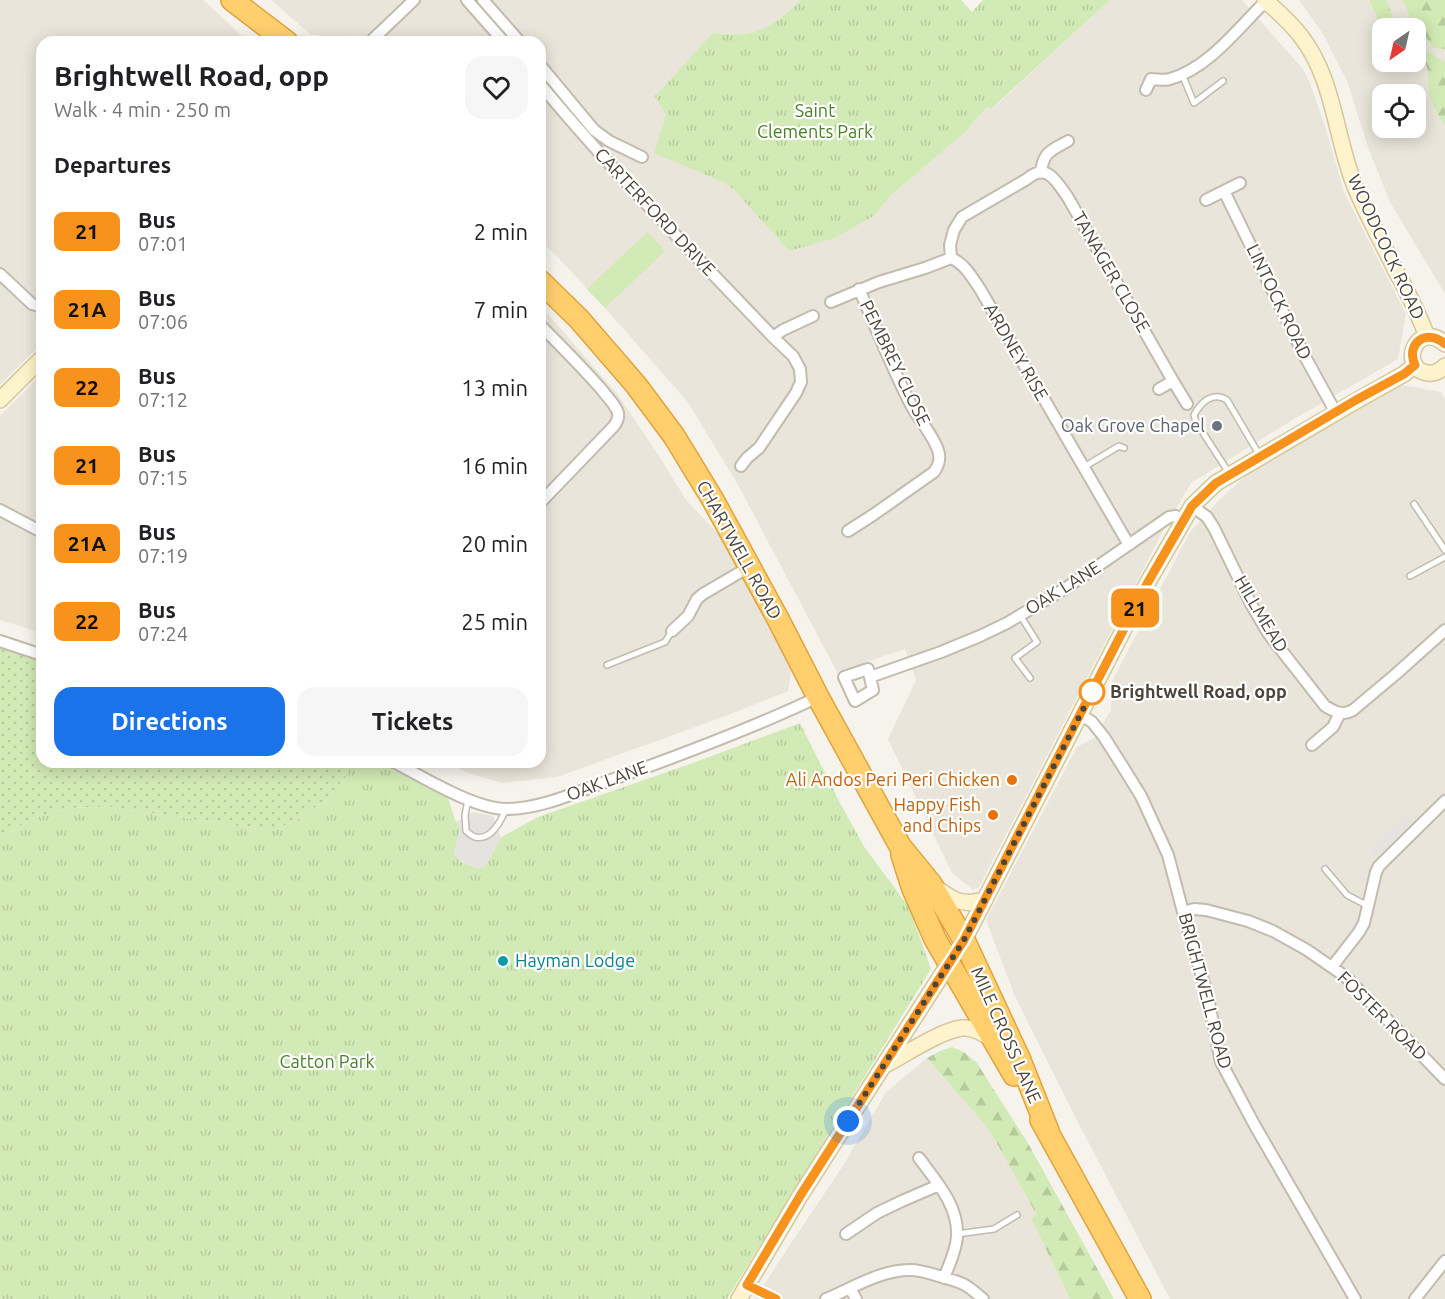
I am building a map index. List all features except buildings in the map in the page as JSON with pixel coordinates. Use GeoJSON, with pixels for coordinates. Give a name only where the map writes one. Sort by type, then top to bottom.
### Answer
{"type":"FeatureCollection","features":[{"type":"Feature","properties":{"kind":"highway"},"geometry":{"type":"LineString","coordinates":[[228,0],[262,36]]}},
{"type":"Feature","properties":{"kind":"highway"},"geometry":{"type":"LineString","coordinates":[[232,0],[279,36]]}},
{"type":"Feature","properties":{"kind":"highway","name":"CHARTWELL ROAD"},"geometry":{"type":"LineString","coordinates":[[546,287],[579,319],[636,385],[674,435],[713,500],[900,846],[931,884],[964,940]]}},
{"type":"Feature","properties":{"kind":"highway","name":"CHARTWELL ROAD"},"geometry":{"type":"LineString","coordinates":[[900,846],[913,890],[935,939],[950,963]]}},
{"type":"Feature","properties":{"kind":"highway","name":"MILE CROSS LANE"},"geometry":{"type":"LineString","coordinates":[[964,940],[1019,1058],[1048,1131]]}},
{"type":"Feature","properties":{"kind":"highway","name":"MILE CROSS LANE"},"geometry":{"type":"LineString","coordinates":[[950,963],[1048,1131],[1140,1299]]}},
{"type":"Feature","properties":{"kind":"street"},"geometry":{"type":"LineString","coordinates":[[376,36],[414,0]]}},
{"type":"Feature","properties":{"kind":"street"},"geometry":{"type":"LineString","coordinates":[[468,0],[499,36]]}},
{"type":"Feature","properties":{"kind":"street"},"geometry":{"type":"LineString","coordinates":[[483,0],[515,36]]}},
{"type":"Feature","properties":{"kind":"street"},"geometry":{"type":"LineString","coordinates":[[1146,90],[1150,73],[1168,80],[1182,75],[1215,52],[1265,0]]}},
{"type":"Feature","properties":{"kind":"street","name":"WOODCOCK ROAD"},"geometry":{"type":"LineString","coordinates":[[1265,0],[1302,37],[1313,56],[1325,81],[1347,165],[1357,190],[1417,311],[1427,337]]}},
{"type":"Feature","properties":{"kind":"street"},"geometry":{"type":"LineString","coordinates":[[546,72],[594,130],[609,141],[642,157]]}},
{"type":"Feature","properties":{"kind":"street","name":"CARTERFORD DRIVE"},"geometry":{"type":"LineString","coordinates":[[546,91],[589,142],[793,356],[800,369],[801,382],[796,393],[759,448],[741,466]]}},
{"type":"Feature","properties":{"kind":"street"},"geometry":{"type":"LineString","coordinates":[[951,258],[950,245],[954,230],[962,217],[1041,171],[1047,154],[1068,141]]}},
{"type":"Feature","properties":{"kind":"street","name":"TANAGER CLOSE"},"geometry":{"type":"LineString","coordinates":[[1041,171],[1054,178],[1067,196],[1187,404]]}},
{"type":"Feature","properties":{"kind":"street"},"geometry":{"type":"LineString","coordinates":[[1206,200],[1240,183]]}},
{"type":"Feature","properties":{"kind":"street","name":"LINTOCK ROAD"},"geometry":{"type":"LineString","coordinates":[[1224,191],[1303,353],[1336,413]]}},
{"type":"Feature","properties":{"kind":"street","name":"PEMBREY CLOSE"},"geometry":{"type":"LineString","coordinates":[[831,302],[879,282],[951,258]]}},
{"type":"Feature","properties":{"kind":"street","name":"ARDNEY RISE"},"geometry":{"type":"LineString","coordinates":[[951,258],[959,261],[967,269],[980,289],[1129,545]]}},
{"type":"Feature","properties":{"kind":"street"},"geometry":{"type":"LineString","coordinates":[[0,274],[36,305]]}},
{"type":"Feature","properties":{"kind":"street","name":"PEMBREY CLOSE"},"geometry":{"type":"LineString","coordinates":[[848,531],[934,472],[940,458],[935,444],[911,406],[860,289]]}},
{"type":"Feature","properties":{"kind":"street"},"geometry":{"type":"LineString","coordinates":[[773,337],[813,316]]}},
{"type":"Feature","properties":{"kind":"street"},"geometry":{"type":"LineString","coordinates":[[546,331],[612,402],[618,415],[614,426],[546,497]]}},
{"type":"Feature","properties":{"kind":"street","name":"WOODCOCK ROAD"},"geometry":{"type":"LineString","coordinates":[[1415,365],[1413,348],[1421,339],[1434,337],[1445,344]]}},
{"type":"Feature","properties":{"kind":"street"},"geometry":{"type":"LineString","coordinates":[[0,400],[36,364]]}},
{"type":"Feature","properties":{"kind":"street"},"geometry":{"type":"LineString","coordinates":[[739,1299],[800,1196],[964,940],[1148,582],[1192,506],[1216,483],[1230,474],[1404,374],[1415,365],[1425,373],[1443,373]]}},
{"type":"Feature","properties":{"kind":"street"},"geometry":{"type":"LineString","coordinates":[[1159,389],[1173,381]]}},
{"type":"Feature","properties":{"kind":"street","name":"HILLMEAD"},"geometry":{"type":"LineString","coordinates":[[1192,506],[1207,517],[1214,528],[1251,604],[1268,633],[1326,706],[1332,711],[1341,713]]}},
{"type":"Feature","properties":{"kind":"street"},"geometry":{"type":"LineString","coordinates":[[0,510],[36,529]]}},
{"type":"Feature","properties":{"kind":"street","name":"OAK LANE"},"geometry":{"type":"LineString","coordinates":[[870,677],[980,636],[1066,588],[1169,517],[1176,516],[1183,520]]}},
{"type":"Feature","properties":{"kind":"street"},"geometry":{"type":"LineString","coordinates":[[672,631],[687,616],[703,594],[749,567]]}},
{"type":"Feature","properties":{"kind":"street"},"geometry":{"type":"LineString","coordinates":[[1312,745],[1333,728],[1341,713],[1353,710],[1445,630]]}},
{"type":"Feature","properties":{"kind":"street"},"geometry":{"type":"LineString","coordinates":[[0,641],[36,653]]}},
{"type":"Feature","properties":{"kind":"street","name":"OAK LANE"},"geometry":{"type":"LineString","coordinates":[[406,768],[468,800],[506,809],[528,807],[561,798],[664,761],[818,696]]}},
{"type":"Feature","properties":{"kind":"street","name":"BRIGHTWELL ROAD"},"geometry":{"type":"LineString","coordinates":[[1080,714],[1092,722],[1104,737],[1145,805],[1168,855],[1207,993],[1221,1062],[1355,1299]]}},
{"type":"Feature","properties":{"kind":"street"},"geometry":{"type":"LineString","coordinates":[[1332,967],[1364,923],[1379,866],[1445,801]]}},
{"type":"Feature","properties":{"kind":"street"},"geometry":{"type":"LineString","coordinates":[[931,884],[951,899],[960,902],[967,904],[985,900]]}},
{"type":"Feature","properties":{"kind":"street","name":"FOSTER ROAD"},"geometry":{"type":"LineString","coordinates":[[1183,912],[1194,909],[1206,910],[1248,921],[1274,931],[1307,950],[1346,977],[1445,1079]]}},
{"type":"Feature","properties":{"kind":"street"},"geometry":{"type":"LineString","coordinates":[[884,1066],[939,1036],[964,1028],[977,1030],[993,1040]]}},
{"type":"Feature","properties":{"kind":"street"},"geometry":{"type":"LineString","coordinates":[[919,1158],[950,1203],[956,1220],[957,1234],[954,1253],[944,1278]]}},
{"type":"Feature","properties":{"kind":"street"},"geometry":{"type":"LineString","coordinates":[[846,1234],[877,1213],[939,1185]]}},
{"type":"Feature","properties":{"kind":"street"},"geometry":{"type":"LineString","coordinates":[[1415,1299],[1445,1261]]}},
{"type":"Feature","properties":{"kind":"street"},"geometry":{"type":"LineString","coordinates":[[826,1299],[875,1277],[911,1270],[928,1272],[955,1280],[967,1285],[983,1299]]}},
{"type":"Feature","properties":{"kind":"street"},"geometry":{"type":"LineString","coordinates":[[747,1285],[776,1299]]}},
{"type":"Feature","properties":{"kind":"street"},"geometry":{"type":"LineString","coordinates":[[850,1288],[856,1299]]}},
{"type":"Feature","properties":{"kind":"lane"},"geometry":{"type":"LineString","coordinates":[[1182,75],[1194,103],[1223,81]]}},
{"type":"Feature","properties":{"kind":"lane"},"geometry":{"type":"LineString","coordinates":[[1230,474],[1196,422],[1194,415],[1202,404],[1215,395],[1227,400],[1260,457]]}},
{"type":"Feature","properties":{"kind":"lane"},"geometry":{"type":"LineString","coordinates":[[1082,467],[1119,446],[1124,448]]}},
{"type":"Feature","properties":{"kind":"lane"},"geometry":{"type":"LineString","coordinates":[[1414,504],[1445,550]]}},
{"type":"Feature","properties":{"kind":"lane"},"geometry":{"type":"LineString","coordinates":[[1410,576],[1445,557]]}},
{"type":"Feature","properties":{"kind":"lane"},"geometry":{"type":"LineString","coordinates":[[1020,615],[1037,642],[1015,658],[1030,678]]}},
{"type":"Feature","properties":{"kind":"lane"},"geometry":{"type":"LineString","coordinates":[[607,665],[665,642],[672,631]]}},
{"type":"Feature","properties":{"kind":"lane"},"geometry":{"type":"LineString","coordinates":[[468,800],[465,815],[466,831],[475,837],[485,836],[496,828],[506,809]]}},
{"type":"Feature","properties":{"kind":"lane"},"geometry":{"type":"LineString","coordinates":[[1325,869],[1347,896],[1368,906]]}},
{"type":"Feature","properties":{"kind":"lane"},"geometry":{"type":"LineString","coordinates":[[957,1234],[994,1229],[1017,1215]]}},
{"type":"Feature","properties":{"kind":"shaded area"},"geometry":{"type":"Polygon","coordinates":[[[0,0],[203,0],[242,36],[36,36],[36,349],[0,385],[0,0]]]}},
{"type":"Feature","properties":{"kind":"shaded area"},"geometry":{"type":"Polygon","coordinates":[[[271,0],[801,0],[775,23],[762,31],[742,34],[713,33],[725,183],[789,251],[875,215],[889,197],[970,128],[969,126],[989,107],[992,109],[1110,0],[1242,0],[1303,69],[1309,81],[1344,192],[1406,314],[1398,359],[1296,418],[1191,483],[1162,533],[979,887],[973,890],[952,873],[888,739],[916,680],[905,649],[837,672],[737,483],[687,401],[605,308],[546,246],[546,36],[321,36],[310,34],[271,0]]]}},
{"type":"Feature","properties":{"kind":"shaded area"},"geometry":{"type":"Polygon","coordinates":[[[1299,0],[1445,0],[1445,294],[1390,202],[1369,150],[1347,81],[1323,34],[1299,0]]]}},
{"type":"Feature","properties":{"kind":"shaded area"},"geometry":{"type":"Polygon","coordinates":[[[546,312],[618,395],[686,500],[720,536],[792,667],[788,691],[557,777],[502,783],[458,768],[546,768],[546,312]]]}},
{"type":"Feature","properties":{"kind":"shaded area"},"geometry":{"type":"Polygon","coordinates":[[[36,380],[36,631],[0,620],[0,416],[36,380]]]}},
{"type":"Feature","properties":{"kind":"shaded area"},"geometry":{"type":"Polygon","coordinates":[[[1402,385],[1441,392],[1445,399],[1445,1299],[1170,1299],[1014,994],[986,920],[1077,747],[1094,738],[1111,710],[1112,681],[1190,532],[1218,501],[1259,464],[1402,385]]]}},
{"type":"Feature","properties":{"kind":"shaded area"},"geometry":{"type":"Polygon","coordinates":[[[473,812],[493,816],[501,837],[485,867],[477,868],[458,860],[454,854],[460,828],[456,822],[473,812]]]}},
{"type":"Feature","properties":{"kind":"shaded area"},"geometry":{"type":"Polygon","coordinates":[[[1407,816],[1414,823],[1377,857],[1370,848],[1407,816]]]}},
{"type":"Feature","properties":{"kind":"shaded area"},"geometry":{"type":"Polygon","coordinates":[[[927,1058],[990,1131],[1038,1215],[1031,1218],[1070,1299],[755,1299],[843,1166],[886,1092],[927,1058]]]}},
{"type":"Feature","properties":{"kind":"green space","name":"Saint Clements Park"},"geometry":{"type":"Polygon","coordinates":[[[801,0],[961,0],[972,12],[983,0],[1110,0],[991,109],[988,107],[969,126],[970,128],[889,197],[875,215],[835,238],[789,251],[725,183],[654,153],[666,115],[655,96],[713,33],[738,34],[758,31],[774,23],[801,0]]]}},
{"type":"Feature","properties":{"kind":"green space"},"geometry":{"type":"Polygon","coordinates":[[[1369,0],[1386,0],[1394,18],[1378,18],[1369,0]]]}},
{"type":"Feature","properties":{"kind":"green space"},"geometry":{"type":"Polygon","coordinates":[[[1403,0],[1445,0],[1445,49],[1434,48],[1426,38],[1426,18],[1410,17],[1403,0]]]}},
{"type":"Feature","properties":{"kind":"green space"},"geometry":{"type":"Polygon","coordinates":[[[1426,51],[1445,62],[1445,125],[1431,100],[1426,51]]]}},
{"type":"Feature","properties":{"kind":"green space"},"geometry":{"type":"Polygon","coordinates":[[[647,232],[665,251],[605,308],[587,289],[647,232]]]}},
{"type":"Feature","properties":{"kind":"green space"},"geometry":{"type":"Polygon","coordinates":[[[0,647],[36,660],[36,768],[349,768],[346,776],[329,797],[301,818],[273,831],[108,807],[69,808],[32,819],[0,838],[0,647]]]}},
{"type":"Feature","properties":{"kind":"green space","name":"Catton Park"},"geometry":{"type":"Polygon","coordinates":[[[800,723],[865,848],[909,907],[931,969],[727,1299],[0,1299],[0,838],[32,819],[69,808],[108,807],[273,831],[301,818],[329,797],[346,776],[349,768],[394,768],[447,795],[460,828],[454,854],[461,862],[478,868],[485,867],[501,837],[538,817],[800,723]]]}},
{"type":"Feature","properties":{"kind":"green space"},"geometry":{"type":"Polygon","coordinates":[[[952,1047],[964,1052],[977,1063],[1029,1145],[1114,1299],[1070,1299],[1031,1218],[1037,1215],[990,1131],[927,1058],[952,1047]]]}},
{"type":"Feature","properties":{"kind":"bus line","name":"21"},"geometry":{"type":"LineString","coordinates":[[776,1299],[747,1285],[800,1196],[964,940],[1148,582],[1192,506],[1216,483],[1404,374],[1415,365],[1413,348],[1421,339],[1434,337],[1445,344]]}},
{"type":"Feature","properties":{"kind":"place","name":"Oak Grove Chapel"},"geometry":{"type":"Point","coordinates":[1217,426]}},
{"type":"Feature","properties":{"kind":"place","name":"Brightwell Road, opp"},"geometry":{"type":"Point","coordinates":[1092,692]}},
{"type":"Feature","properties":{"kind":"place","name":"Ali Andos Peri Peri Chicken"},"geometry":{"type":"Point","coordinates":[1012,780]}},
{"type":"Feature","properties":{"kind":"place","name":"Happy Fish and Chips"},"geometry":{"type":"Point","coordinates":[993,815]}},
{"type":"Feature","properties":{"kind":"place","name":"Hayman Lodge"},"geometry":{"type":"Point","coordinates":[503,961]}},
{"type":"Feature","properties":{"kind":"route"},"geometry":{"type":"LineString","coordinates":[[848,1121],[964,940],[1092,692]]}}]}
